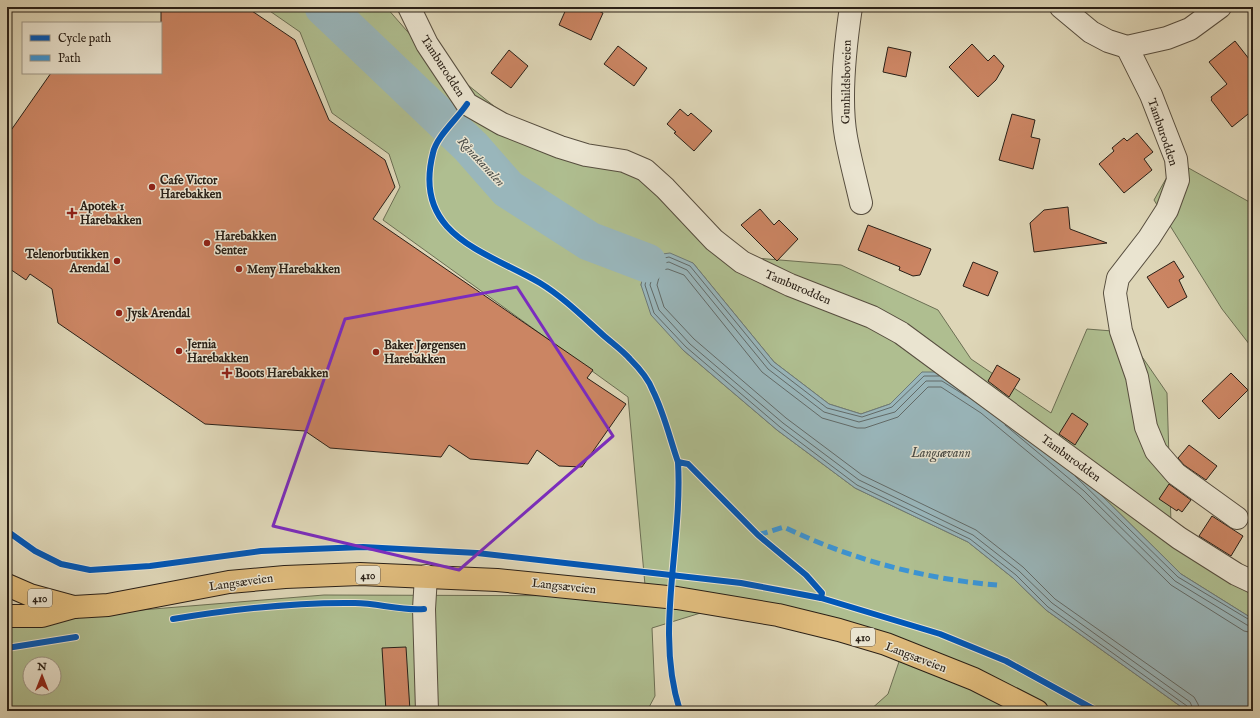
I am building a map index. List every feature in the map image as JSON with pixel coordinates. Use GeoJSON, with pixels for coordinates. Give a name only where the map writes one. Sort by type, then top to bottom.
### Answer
{"type":"FeatureCollection","features":[{"type":"Feature","properties":{"kind":"main road","name":"Langsæveien"},"geometry":{"type":"LineString","coordinates":[[7,616],[42,616],[74,608],[108,605],[229,582],[285,577],[360,574],[497,580],[670,598],[778,615],[866,638],[974,679],[1037,711]]}},
{"type":"Feature","properties":{"kind":"main road","name":"Langsæveien"},"geometry":{"type":"LineString","coordinates":[[7,585],[30,595],[74,608]]}},
{"type":"Feature","properties":{"kind":"street","name":"Tamburodden"},"geometry":{"type":"LineString","coordinates":[[409,7],[426,44],[467,104],[502,124],[560,147],[586,155],[624,161],[645,170],[665,188],[714,240],[742,262],[790,285],[872,317],[901,332],[1179,538],[1214,561],[1253,582]]}},
{"type":"Feature","properties":{"kind":"street","name":"Gunhildsboveien"},"geometry":{"type":"LineString","coordinates":[[851,7],[846,42],[843,112],[846,137],[861,203]]}},
{"type":"Feature","properties":{"kind":"street"},"geometry":{"type":"LineString","coordinates":[[1062,7],[1091,32],[1108,41],[1127,47],[1167,38],[1190,29],[1220,7]]}},
{"type":"Feature","properties":{"kind":"street","name":"Tamburodden"},"geometry":{"type":"LineString","coordinates":[[1127,47],[1151,95],[1176,159],[1178,180],[1167,210],[1149,238],[1118,278],[1115,293],[1121,331],[1137,377],[1146,427],[1156,452],[1176,474],[1238,518]]}},
{"type":"Feature","properties":{"kind":"street"},"geometry":{"type":"LineString","coordinates":[[426,576],[424,609],[427,711]]}},
{"type":"Feature","properties":{"kind":"highlighted area"},"geometry":{"type":"Polygon","coordinates":[[[517,287],[613,436],[459,570],[273,526],[345,319],[517,287]]]}},
{"type":"Feature","properties":{"kind":"green space"},"geometry":{"type":"Polygon","coordinates":[[[264,7],[386,7],[421,47],[521,128],[644,166],[731,256],[841,265],[938,310],[971,359],[1051,413],[1087,329],[1125,332],[1167,393],[1171,523],[1253,580],[1253,619],[1181,574],[1090,484],[922,372],[890,404],[861,414],[829,404],[774,362],[693,263],[647,263],[641,285],[683,350],[777,430],[855,488],[968,542],[1013,578],[1046,610],[1187,711],[869,711],[888,694],[904,647],[707,611],[652,628],[655,696],[647,711],[7,711],[7,621],[324,595],[646,596],[628,397],[383,220],[400,187],[389,154],[332,113],[300,32],[264,7]]]}},
{"type":"Feature","properties":{"kind":"green space"},"geometry":{"type":"Polygon","coordinates":[[[1176,161],[1253,204],[1253,349],[1222,309],[1154,200],[1176,161]]]}},
{"type":"Feature","properties":{"kind":"water","name":"Langsævann"},"geometry":{"type":"Polygon","coordinates":[[[670,253],[693,263],[774,362],[829,404],[861,414],[890,404],[922,372],[945,372],[1090,484],[1181,574],[1253,619],[1253,711],[1187,711],[1046,610],[1013,578],[968,542],[855,488],[777,430],[683,350],[651,315],[641,285],[647,256],[670,253]]]}},
{"type":"Feature","properties":{"kind":"building","name":"Harebakken Senter"},"geometry":{"type":"Polygon","coordinates":[[[161,7],[246,7],[295,40],[329,120],[385,160],[395,187],[373,219],[593,370],[587,378],[626,404],[582,467],[559,466],[537,450],[528,464],[470,459],[449,445],[441,457],[330,448],[305,431],[205,424],[58,323],[52,289],[30,274],[26,280],[7,267],[7,136],[50,74],[162,74],[161,7]]]}},
{"type":"Feature","properties":{"kind":"building"},"geometry":{"type":"Polygon","coordinates":[[[567,7],[589,7],[603,13],[591,40],[559,25],[567,7]]]}},
{"type":"Feature","properties":{"kind":"building"},"geometry":{"type":"Polygon","coordinates":[[[1235,41],[1253,64],[1253,110],[1232,127],[1211,100],[1211,97],[1227,84],[1209,62],[1235,41]]]}},
{"type":"Feature","properties":{"kind":"building"},"geometry":{"type":"Polygon","coordinates":[[[972,44],[988,61],[994,55],[1004,66],[996,80],[978,97],[949,67],[972,44]]]}},
{"type":"Feature","properties":{"kind":"building"},"geometry":{"type":"Polygon","coordinates":[[[618,46],[647,68],[634,86],[604,64],[618,46]]]}},
{"type":"Feature","properties":{"kind":"building"},"geometry":{"type":"Polygon","coordinates":[[[888,47],[911,52],[906,77],[883,72],[888,47]]]}},
{"type":"Feature","properties":{"kind":"building"},"geometry":{"type":"Polygon","coordinates":[[[509,50],[528,66],[511,88],[491,73],[509,50]]]}},
{"type":"Feature","properties":{"kind":"building"},"geometry":{"type":"Polygon","coordinates":[[[680,109],[688,116],[691,113],[712,131],[694,151],[674,133],[676,132],[667,124],[680,109]]]}},
{"type":"Feature","properties":{"kind":"building"},"geometry":{"type":"Polygon","coordinates":[[[1012,114],[1035,120],[1031,137],[1040,139],[1033,169],[999,160],[1012,114]]]}},
{"type":"Feature","properties":{"kind":"building"},"geometry":{"type":"Polygon","coordinates":[[[1137,133],[1153,152],[1144,159],[1152,170],[1124,193],[1099,164],[1114,151],[1112,148],[1124,138],[1127,141],[1137,133]]]}},
{"type":"Feature","properties":{"kind":"building"},"geometry":{"type":"Polygon","coordinates":[[[1068,207],[1070,229],[1107,243],[1034,252],[1030,223],[1044,210],[1068,207]]]}},
{"type":"Feature","properties":{"kind":"building"},"geometry":{"type":"Polygon","coordinates":[[[760,209],[774,225],[779,220],[798,239],[777,261],[741,225],[760,209]]]}},
{"type":"Feature","properties":{"kind":"building"},"geometry":{"type":"Polygon","coordinates":[[[868,225],[931,249],[920,275],[913,276],[899,270],[900,267],[858,250],[868,225]]]}},
{"type":"Feature","properties":{"kind":"building"},"geometry":{"type":"Polygon","coordinates":[[[1174,261],[1184,277],[1179,280],[1187,297],[1168,308],[1147,277],[1174,261]]]}},
{"type":"Feature","properties":{"kind":"building"},"geometry":{"type":"Polygon","coordinates":[[[973,262],[998,272],[988,296],[963,286],[973,262]]]}},
{"type":"Feature","properties":{"kind":"building"},"geometry":{"type":"Polygon","coordinates":[[[997,365],[1020,379],[1009,397],[988,381],[997,365]]]}},
{"type":"Feature","properties":{"kind":"building"},"geometry":{"type":"Polygon","coordinates":[[[1231,373],[1248,390],[1219,419],[1202,401],[1231,373]]]}},
{"type":"Feature","properties":{"kind":"building"},"geometry":{"type":"Polygon","coordinates":[[[1072,413],[1088,424],[1075,445],[1059,434],[1072,413]]]}},
{"type":"Feature","properties":{"kind":"building"},"geometry":{"type":"Polygon","coordinates":[[[1189,445],[1217,466],[1206,480],[1184,465],[1178,458],[1189,445]]]}},
{"type":"Feature","properties":{"kind":"building"},"geometry":{"type":"Polygon","coordinates":[[[1169,484],[1191,500],[1182,512],[1178,509],[1177,511],[1159,499],[1169,484]]]}},
{"type":"Feature","properties":{"kind":"building"},"geometry":{"type":"Polygon","coordinates":[[[1212,516],[1243,536],[1231,556],[1199,536],[1212,516]]]}},
{"type":"Feature","properties":{"kind":"building"},"geometry":{"type":"Polygon","coordinates":[[[406,647],[410,711],[386,711],[382,648],[406,647]]]}},
{"type":"Feature","properties":{"kind":"waterway","name":"Rånakanalen"},"geometry":{"type":"LineString","coordinates":[[324,7],[471,147],[508,189],[589,241],[647,263]]}},
{"type":"Feature","properties":{"kind":"marked path"},"geometry":{"type":"LineString","coordinates":[[758,535],[784,527],[835,549],[888,566],[942,578],[997,585]]}},
{"type":"Feature","properties":{"kind":"cycle path"},"geometry":{"type":"LineString","coordinates":[[467,104],[438,141],[433,153],[429,181],[433,203],[443,222],[458,237],[476,249],[540,283],[557,294],[627,356],[649,382],[664,417],[678,462]]}},
{"type":"Feature","properties":{"kind":"cycle path"},"geometry":{"type":"LineString","coordinates":[[680,711],[673,680],[669,650],[671,587],[677,525],[678,462],[688,464],[758,535],[806,575],[822,593],[821,598]]}},
{"type":"Feature","properties":{"kind":"cycle path"},"geometry":{"type":"LineString","coordinates":[[7,531],[35,551],[61,564],[90,570],[150,566],[261,551],[363,547],[477,553],[741,583],[821,598],[940,634],[1006,661],[1097,711]]}},
{"type":"Feature","properties":{"kind":"cycle path"},"geometry":{"type":"LineString","coordinates":[[173,619],[241,609],[332,603],[364,603],[407,609],[424,609]]}},
{"type":"Feature","properties":{"kind":"cycle path"},"geometry":{"type":"LineString","coordinates":[[7,648],[76,637]]}},
{"type":"Feature","properties":{"kind":"place","name":"Cafe Victor Harebakken"},"geometry":{"type":"Point","coordinates":[152,187]}},
{"type":"Feature","properties":{"kind":"place","name":"Apotek 1 Harebakken"},"geometry":{"type":"Point","coordinates":[72,213]}},
{"type":"Feature","properties":{"kind":"place","name":"Harebakken Senter"},"geometry":{"type":"Point","coordinates":[207,243]}},
{"type":"Feature","properties":{"kind":"place","name":"Telenorbutikken Arendal"},"geometry":{"type":"Point","coordinates":[117,261]}},
{"type":"Feature","properties":{"kind":"place","name":"Meny Harebakken"},"geometry":{"type":"Point","coordinates":[239,269]}},
{"type":"Feature","properties":{"kind":"place","name":"Jysk Arendal"},"geometry":{"type":"Point","coordinates":[119,313]}},
{"type":"Feature","properties":{"kind":"place","name":"Jernia Harebakken"},"geometry":{"type":"Point","coordinates":[179,351]}},
{"type":"Feature","properties":{"kind":"place","name":"Baker Jørgensen Harebakken"},"geometry":{"type":"Point","coordinates":[376,352]}},
{"type":"Feature","properties":{"kind":"place","name":"Boots Harebakken"},"geometry":{"type":"Point","coordinates":[227,373]}}]}
